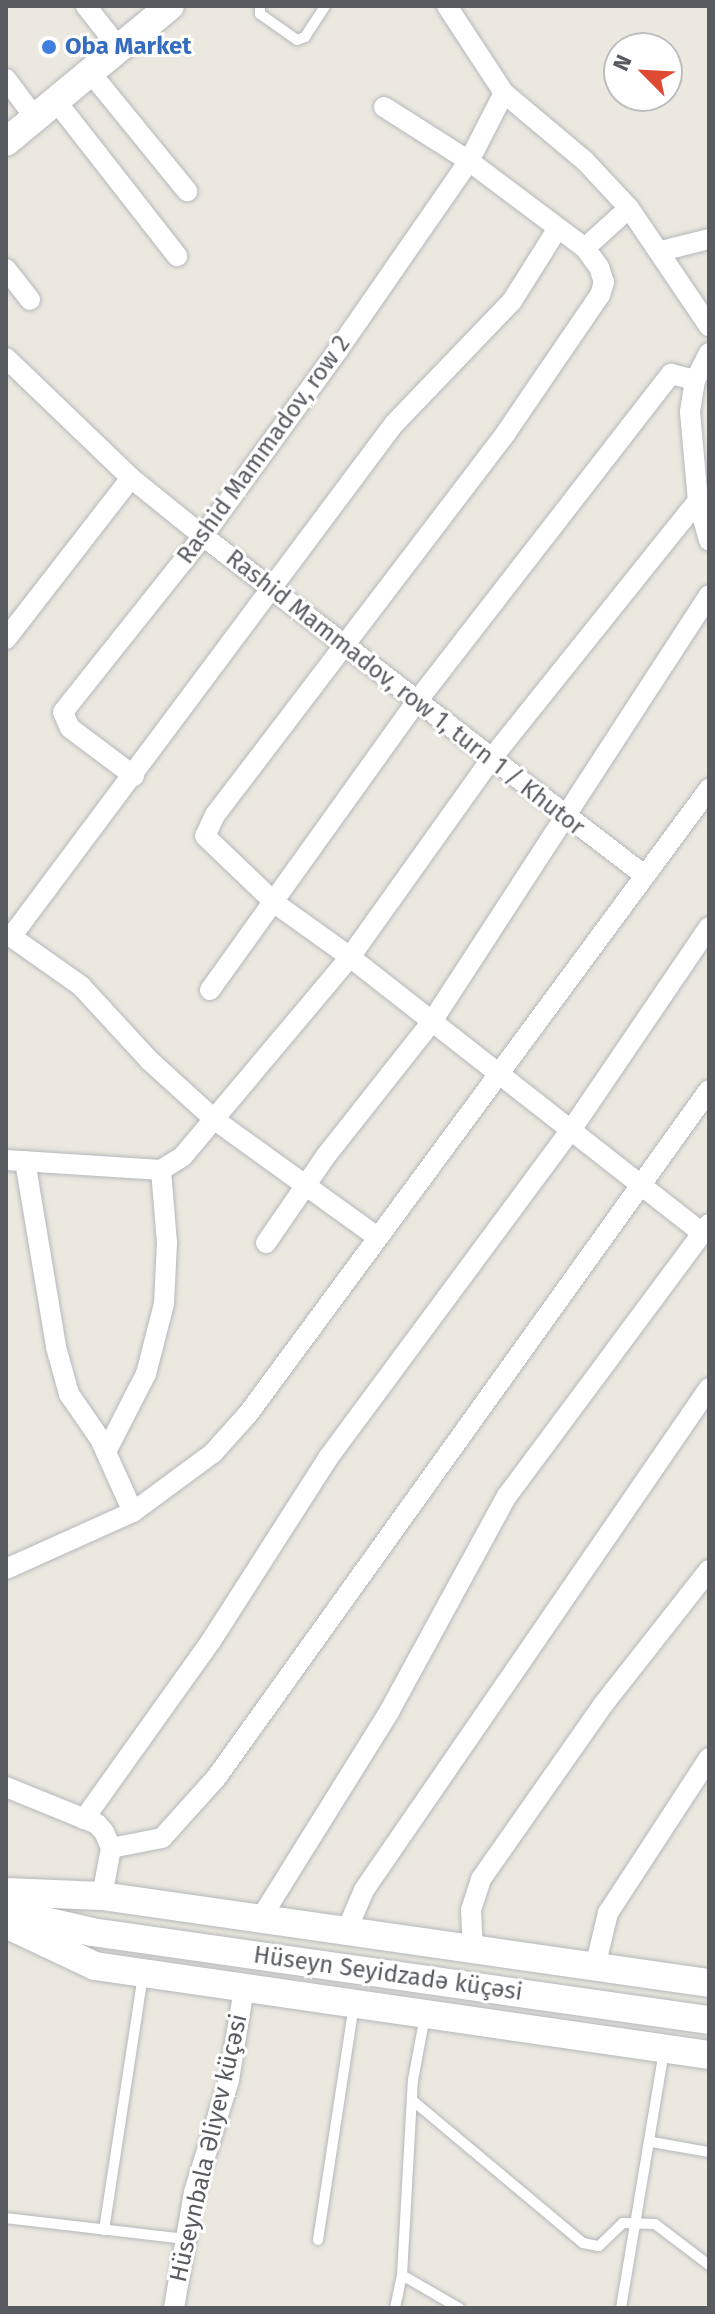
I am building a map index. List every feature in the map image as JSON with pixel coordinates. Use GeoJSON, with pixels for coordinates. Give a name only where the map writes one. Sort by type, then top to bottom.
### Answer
{"type":"FeatureCollection","features":[{"type":"Feature","properties":{"kind":"street"},"geometry":{"type":"LineString","coordinates":[[86,6],[119,48]]}},
{"type":"Feature","properties":{"kind":"street"},"geometry":{"type":"LineString","coordinates":[[6,142],[170,6]]}},
{"type":"Feature","properties":{"kind":"street"},"geometry":{"type":"LineString","coordinates":[[447,6],[504,93],[585,161],[629,208],[709,326]]}},
{"type":"Feature","properties":{"kind":"street"},"geometry":{"type":"LineString","coordinates":[[90,72],[187,191]]}},
{"type":"Feature","properties":{"kind":"street"},"geometry":{"type":"LineString","coordinates":[[6,79],[46,110],[177,256]]}},
{"type":"Feature","properties":{"kind":"street","name":"Rashid Mammadov, row 2"},"geometry":{"type":"LineString","coordinates":[[134,776],[70,728],[63,712],[203,536],[469,161],[504,93]]}},
{"type":"Feature","properties":{"kind":"street"},"geometry":{"type":"LineString","coordinates":[[259,1921],[389,1712],[507,1496],[705,1228],[640,1185],[498,1077],[350,957],[276,904],[211,847],[205,830],[347,647],[506,433],[600,295],[604,282],[585,248],[469,161],[384,107]]}},
{"type":"Feature","properties":{"kind":"street"},"geometry":{"type":"LineString","coordinates":[[585,248],[629,208]]}},
{"type":"Feature","properties":{"kind":"street"},"geometry":{"type":"LineString","coordinates":[[377,1237],[304,1188],[215,1120],[150,1061],[81,986],[9,935],[134,776],[394,424],[512,301],[558,228]]}},
{"type":"Feature","properties":{"kind":"street"},"geometry":{"type":"LineString","coordinates":[[661,251],[709,239]]}},
{"type":"Feature","properties":{"kind":"street"},"geometry":{"type":"LineString","coordinates":[[6,269],[30,300]]}},
{"type":"Feature","properties":{"kind":"street"},"geometry":{"type":"LineString","coordinates":[[709,353],[695,380],[690,412],[698,501],[709,540]]}},
{"type":"Feature","properties":{"kind":"street","name":"Rashid Mammadov, row 1, turn 1 / Khutor"},"geometry":{"type":"LineString","coordinates":[[6,358],[131,478],[644,875]]}},
{"type":"Feature","properties":{"kind":"street"},"geometry":{"type":"LineString","coordinates":[[210,990],[276,904],[418,700],[671,374],[695,380]]}},
{"type":"Feature","properties":{"kind":"street"},"geometry":{"type":"LineString","coordinates":[[6,639],[131,478]]}},
{"type":"Feature","properties":{"kind":"street"},"geometry":{"type":"LineString","coordinates":[[133,1512],[106,1452],[69,1394],[16,1160],[161,1170],[183,1156],[350,957],[491,759],[698,501]]}},
{"type":"Feature","properties":{"kind":"street"},"geometry":{"type":"LineString","coordinates":[[266,1243],[304,1188],[431,1023],[709,595]]}},
{"type":"Feature","properties":{"kind":"street"},"geometry":{"type":"LineString","coordinates":[[6,1569],[133,1512],[222,1443],[498,1077],[709,789]]}},
{"type":"Feature","properties":{"kind":"street"},"geometry":{"type":"LineString","coordinates":[[84,1819],[211,1641],[328,1458],[571,1130],[709,927]]}},
{"type":"Feature","properties":{"kind":"street"},"geometry":{"type":"LineString","coordinates":[[111,1848],[162,1838],[216,1778],[709,1090]]}},
{"type":"Feature","properties":{"kind":"street"},"geometry":{"type":"LineString","coordinates":[[106,1452],[146,1374],[164,1304],[167,1243],[161,1170]]}},
{"type":"Feature","properties":{"kind":"street"},"geometry":{"type":"LineString","coordinates":[[345,1934],[364,1890],[709,1388]]}},
{"type":"Feature","properties":{"kind":"street"},"geometry":{"type":"LineString","coordinates":[[473,1952],[471,1910],[481,1879],[602,1706],[709,1570]]}},
{"type":"Feature","properties":{"kind":"street"},"geometry":{"type":"LineString","coordinates":[[595,1967],[608,1913],[709,1758]]}},
{"type":"Feature","properties":{"kind":"street"},"geometry":{"type":"LineString","coordinates":[[6,1787],[97,1824],[111,1848],[102,1896]]}},
{"type":"Feature","properties":{"kind":"street"},"geometry":{"type":"LineString","coordinates":[[6,1892],[102,1896],[345,1934],[709,1983]]}},
{"type":"Feature","properties":{"kind":"street","name":"Hüseyn Seyidzadə küçəsi"},"geometry":{"type":"LineString","coordinates":[[6,1911],[79,1929],[709,2020]]}},
{"type":"Feature","properties":{"kind":"street"},"geometry":{"type":"LineString","coordinates":[[6,1924],[81,1962],[143,1974],[709,2055]]}},
{"type":"Feature","properties":{"kind":"street","name":"Hüseynbala Əliyev küçəsi"},"geometry":{"type":"LineString","coordinates":[[174,2308],[185,2239],[229,2080],[244,1988]]}},
{"type":"Feature","properties":{"kind":"lane"},"geometry":{"type":"LineString","coordinates":[[260,6],[260,14],[297,40],[305,37],[325,6]]}},
{"type":"Feature","properties":{"kind":"lane"},"geometry":{"type":"LineString","coordinates":[[104,2230],[143,1974]]}},
{"type":"Feature","properties":{"kind":"lane"},"geometry":{"type":"LineString","coordinates":[[318,2240],[355,2003]]}},
{"type":"Feature","properties":{"kind":"lane"},"geometry":{"type":"LineString","coordinates":[[395,2308],[402,2275],[412,2100],[426,2014]]}},
{"type":"Feature","properties":{"kind":"lane"},"geometry":{"type":"LineString","coordinates":[[621,2308],[652,2142],[665,2049]]}},
{"type":"Feature","properties":{"kind":"lane"},"geometry":{"type":"LineString","coordinates":[[412,2100],[583,2243],[599,2246],[617,2226],[638,2223],[664,2227],[709,2265]]}},
{"type":"Feature","properties":{"kind":"lane"},"geometry":{"type":"LineString","coordinates":[[652,2142],[709,2152]]}},
{"type":"Feature","properties":{"kind":"lane"},"geometry":{"type":"LineString","coordinates":[[6,2218],[185,2239]]}},
{"type":"Feature","properties":{"kind":"lane"},"geometry":{"type":"LineString","coordinates":[[402,2275],[459,2308]]}},
{"type":"Feature","properties":{"kind":"place","name":"Oba Market"},"geometry":{"type":"Point","coordinates":[49,47]}}]}
